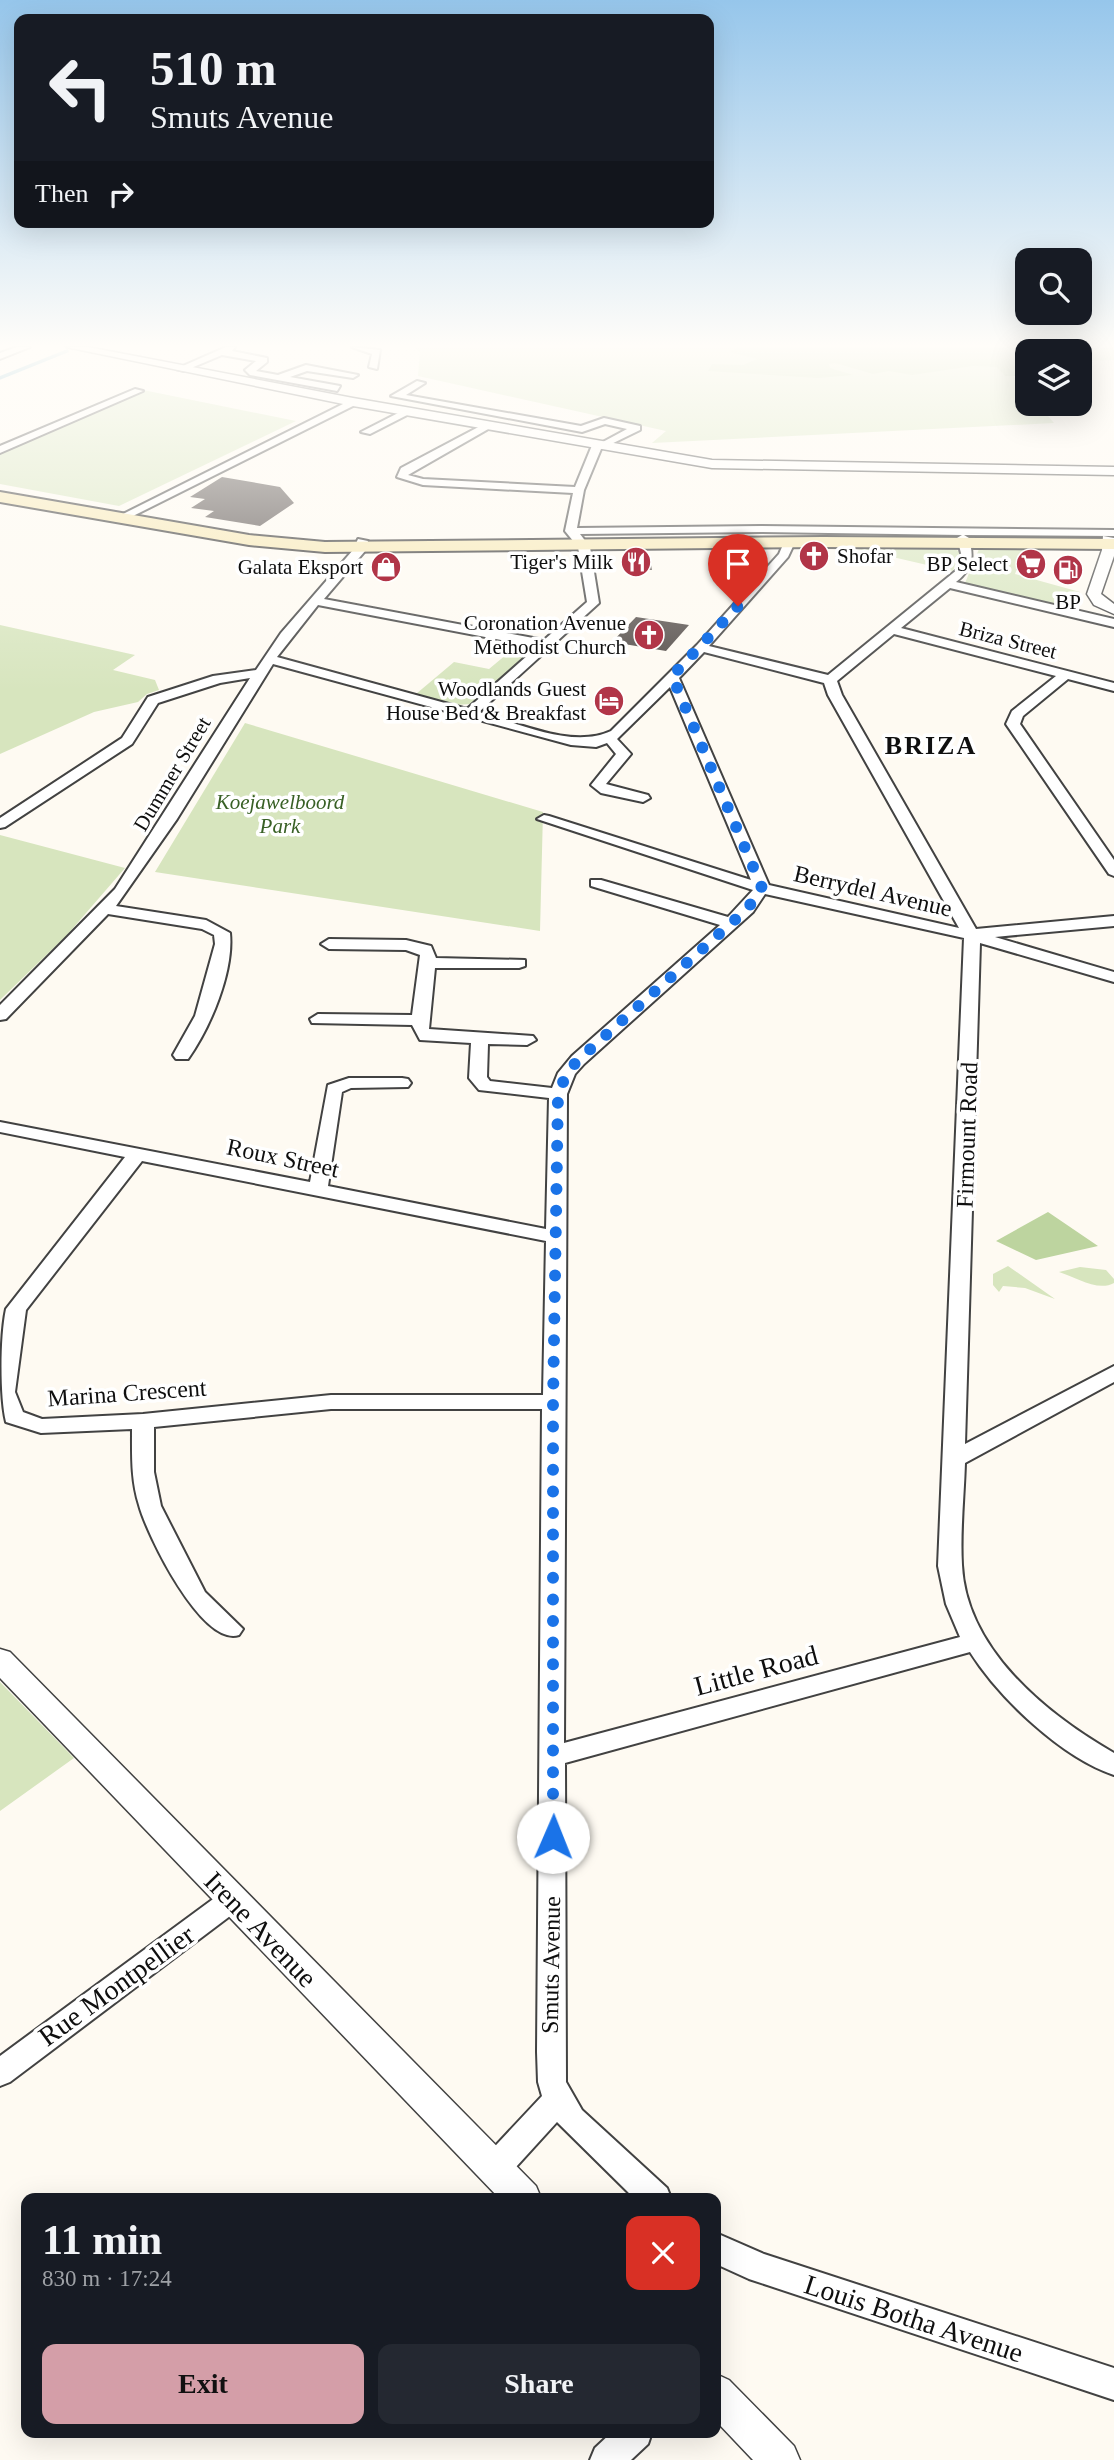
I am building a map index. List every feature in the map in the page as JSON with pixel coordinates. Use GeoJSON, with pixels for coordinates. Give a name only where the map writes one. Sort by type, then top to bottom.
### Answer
{"type":"FeatureCollection","features":[{"type":"Feature","properties":{"kind":"main road"},"geometry":{"type":"LineString","coordinates":[[0,491],[278,544],[577,538],[1112,543]]}},
{"type":"Feature","properties":{"kind":"main road"},"geometry":{"type":"LineString","coordinates":[[0,497],[126,516]]}},
{"type":"Feature","properties":{"kind":"main road"},"geometry":{"type":"LineString","coordinates":[[577,538],[789,542],[964,540]]}},
{"type":"Feature","properties":{"kind":"street"},"geometry":{"type":"LineString","coordinates":[[126,516],[234,462]]}},
{"type":"Feature","properties":{"kind":"street"},"geometry":{"type":"LineString","coordinates":[[420,462],[405,470],[402,477],[423,482],[579,490]]}},
{"type":"Feature","properties":{"kind":"street"},"geometry":{"type":"LineString","coordinates":[[469,713],[549,645],[593,603],[577,538],[579,490],[590,462]]}},
{"type":"Feature","properties":{"kind":"street"},"geometry":{"type":"LineString","coordinates":[[705,462],[732,466],[1114,471]]}},
{"type":"Feature","properties":{"kind":"street"},"geometry":{"type":"LineString","coordinates":[[577,538],[761,529],[1112,543],[1094,594],[1099,602],[1114,610]]}},
{"type":"Feature","properties":{"kind":"street"},"geometry":{"type":"LineString","coordinates":[[701,648],[830,680],[963,571],[968,556],[964,540]]}},
{"type":"Feature","properties":{"kind":"street"},"geometry":{"type":"LineString","coordinates":[[270,659],[571,741],[589,743],[610,739],[701,648],[784,555],[789,542]]}},
{"type":"Feature","properties":{"kind":"street","name":"Dummer Street"},"geometry":{"type":"LineString","coordinates":[[0,1015],[106,909],[139,867],[270,659],[361,544]]}},
{"type":"Feature","properties":{"kind":"street"},"geometry":{"type":"LineString","coordinates":[[948,584],[1114,623]]}},
{"type":"Feature","properties":{"kind":"street"},"geometry":{"type":"LineString","coordinates":[[315,601],[549,645]]}},
{"type":"Feature","properties":{"kind":"street","name":"Briza Street"},"geometry":{"type":"LineString","coordinates":[[892,630],[1114,687]]}},
{"type":"Feature","properties":{"kind":"street"},"geometry":{"type":"LineString","coordinates":[[0,824],[127,741],[153,700],[218,679],[261,673]]}},
{"type":"Feature","properties":{"kind":"street"},"geometry":{"type":"LineString","coordinates":[[1065,675],[1017,715],[1013,724],[1114,871]]}},
{"type":"Feature","properties":{"kind":"street"},"geometry":{"type":"LineString","coordinates":[[672,676],[762,888]]}},
{"type":"Feature","properties":{"kind":"street","name":"Firmount Road"},"geometry":{"type":"LineString","coordinates":[[830,680],[835,695],[971,935],[975,958],[950,1566],[959,1608],[975,1642],[1016,1690],[1050,1723],[1114,1765]]}},
{"type":"Feature","properties":{"kind":"street"},"geometry":{"type":"LineString","coordinates":[[649,699],[669,698],[684,704]]}},
{"type":"Feature","properties":{"kind":"street"},"geometry":{"type":"LineString","coordinates":[[610,739],[624,754],[598,785],[606,790],[643,798]]}},
{"type":"Feature","properties":{"kind":"street","name":"Berrydel Avenue"},"geometry":{"type":"LineString","coordinates":[[544,819],[762,888],[971,935],[1114,977]]}},
{"type":"Feature","properties":{"kind":"street"},"geometry":{"type":"LineString","coordinates":[[596,883],[732,923]]}},
{"type":"Feature","properties":{"kind":"street","name":"Smuts Avenue"},"geometry":{"type":"LineString","coordinates":[[558,2101],[552,2082],[551,2052],[553,1402],[558,1094],[567,1073],[578,1060],[757,900],[762,888]]}},
{"type":"Feature","properties":{"kind":"street"},"geometry":{"type":"LineString","coordinates":[[106,909],[206,925],[222,933],[223,944],[207,1009],[194,1040],[182,1055]]}},
{"type":"Feature","properties":{"kind":"street"},"geometry":{"type":"LineString","coordinates":[[971,935],[1022,927],[1114,921]]}},
{"type":"Feature","properties":{"kind":"street"},"geometry":{"type":"LineString","coordinates":[[1022,927],[1026,950]]}},
{"type":"Feature","properties":{"kind":"street"},"geometry":{"type":"LineString","coordinates":[[329,944],[417,946],[427,951],[420,1020],[422,1033],[431,1038],[527,1040]]}},
{"type":"Feature","properties":{"kind":"street"},"geometry":{"type":"LineString","coordinates":[[427,963],[519,963]]}},
{"type":"Feature","properties":{"kind":"street"},"geometry":{"type":"LineString","coordinates":[[318,1019],[420,1020]]}},
{"type":"Feature","properties":{"kind":"street"},"geometry":{"type":"LineString","coordinates":[[480,1039],[478,1078],[485,1086],[558,1094]]}},
{"type":"Feature","properties":{"kind":"street"},"geometry":{"type":"LineString","coordinates":[[318,1190],[334,1089],[349,1083],[402,1083]]}},
{"type":"Feature","properties":{"kind":"street","name":"Roux Street"},"geometry":{"type":"LineString","coordinates":[[0,1127],[556,1237]]}},
{"type":"Feature","properties":{"kind":"street","name":"Marina Crescent"},"geometry":{"type":"LineString","coordinates":[[138,1153],[16,1309],[8,1348],[4,1392],[14,1417],[27,1424],[41,1426],[143,1421],[331,1402],[553,1402]]}},
{"type":"Feature","properties":{"kind":"street"},"geometry":{"type":"LineString","coordinates":[[953,1460],[1114,1373]]}},
{"type":"Feature","properties":{"kind":"street"},"geometry":{"type":"LineString","coordinates":[[143,1421],[143,1472],[158,1524],[197,1598],[231,1629]]}},
{"type":"Feature","properties":{"kind":"street","name":"Little Road"},"geometry":{"type":"LineString","coordinates":[[554,1756],[975,1642]]}},
{"type":"Feature","properties":{"kind":"street","name":"Irene Avenue"},"geometry":{"type":"LineString","coordinates":[[0,1660],[518,2193]]}},
{"type":"Feature","properties":{"kind":"street","name":"Rue Montpellier"},"geometry":{"type":"LineString","coordinates":[[0,2073],[233,1899]]}},
{"type":"Feature","properties":{"kind":"street"},"geometry":{"type":"LineString","coordinates":[[494,2169],[558,2101],[572,2120],[651,2193]]}},
{"type":"Feature","properties":{"kind":"street","name":"Louis Botha Avenue"},"geometry":{"type":"LineString","coordinates":[[721,2250],[760,2268],[1114,2384]]}},
{"type":"Feature","properties":{"kind":"street"},"geometry":{"type":"LineString","coordinates":[[721,2398],[780,2460]]}},
{"type":"Feature","properties":{"kind":"street"},"geometry":{"type":"LineString","coordinates":[[607,2460],[630,2438]]}},
{"type":"Feature","properties":{"kind":"green space"},"geometry":{"type":"Polygon","coordinates":[[[0,462],[211,462],[119,506],[0,484],[0,462]]]}},
{"type":"Feature","properties":{"kind":"green space"},"geometry":{"type":"Polygon","coordinates":[[[845,546],[950,546],[960,552],[953,571],[845,546]]]}},
{"type":"Feature","properties":{"kind":"green space"},"geometry":{"type":"Polygon","coordinates":[[[1025,547],[1015,574],[1080,592],[1072,610],[965,583],[979,549],[1025,547]]]}},
{"type":"Feature","properties":{"kind":"green space"},"geometry":{"type":"Polygon","coordinates":[[[0,625],[135,655],[113,670],[155,680],[159,690],[147,694],[138,702],[94,712],[0,754],[0,625]]]}},
{"type":"Feature","properties":{"kind":"green space"},"geometry":{"type":"Polygon","coordinates":[[[520,643],[531,646],[534,651],[470,704],[456,705],[416,694],[454,662],[489,669],[520,643]]]}},
{"type":"Feature","properties":{"kind":"green space","name":"Koejawelboord Park"},"geometry":{"type":"Polygon","coordinates":[[[245,723],[543,812],[540,931],[155,872],[245,723]]]}},
{"type":"Feature","properties":{"kind":"green space"},"geometry":{"type":"Polygon","coordinates":[[[0,835],[125,868],[67,935],[0,1000],[0,835]]]}},
{"type":"Feature","properties":{"kind":"green space"},"geometry":{"type":"Polygon","coordinates":[[[1048,1212],[1098,1246],[1036,1260],[996,1241],[1048,1212]]]}},
{"type":"Feature","properties":{"kind":"green space"},"geometry":{"type":"Polygon","coordinates":[[[1008,1266],[1055,1299],[1025,1288],[1003,1286],[999,1292],[993,1285],[993,1274],[1008,1266]]]}},
{"type":"Feature","properties":{"kind":"green space"},"geometry":{"type":"Polygon","coordinates":[[[1080,1267],[1106,1270],[1114,1283],[1094,1285],[1059,1272],[1080,1267]]]}},
{"type":"Feature","properties":{"kind":"green space"},"geometry":{"type":"Polygon","coordinates":[[[0,1682],[74,1758],[0,1811],[0,1682]]]}},
{"type":"Feature","properties":{"kind":"building"},"geometry":{"type":"Polygon","coordinates":[[[222,477],[280,487],[294,503],[260,526],[205,517],[214,511],[191,508],[205,499],[190,497],[222,477]]]}},
{"type":"Feature","properties":{"kind":"building"},"geometry":{"type":"Polygon","coordinates":[[[631,555],[649,555],[652,570],[634,570],[631,555]]]}},
{"type":"Feature","properties":{"kind":"building","name":"BP Select"},"geometry":{"type":"Polygon","coordinates":[[[1023,555],[1045,558],[1038,573],[1016,570],[1023,555]]]}},
{"type":"Feature","properties":{"kind":"building","name":"Coronation Avenue Methodist Church"},"geometry":{"type":"Polygon","coordinates":[[[636,617],[689,625],[666,651],[612,642],[636,617]]]}},
{"type":"Feature","properties":{"kind":"place","name":"Shofar"},"geometry":{"type":"Point","coordinates":[814,556]}},
{"type":"Feature","properties":{"kind":"place","name":"Tiger's Milk"},"geometry":{"type":"Point","coordinates":[636,562]}},
{"type":"Feature","properties":{"kind":"place","name":"BP Select"},"geometry":{"type":"Point","coordinates":[1031,564]}},
{"type":"Feature","properties":{"kind":"place","name":"Galata Eksport"},"geometry":{"type":"Point","coordinates":[386,567]}},
{"type":"Feature","properties":{"kind":"place","name":"BP"},"geometry":{"type":"Point","coordinates":[1068,570]}},
{"type":"Feature","properties":{"kind":"place","name":"Coronation Avenue Methodist Church"},"geometry":{"type":"Point","coordinates":[649,635]}},
{"type":"Feature","properties":{"kind":"place","name":"Woodlands Guest House Bed & Breakfast"},"geometry":{"type":"Point","coordinates":[609,701]}},
{"type":"Feature","properties":{"kind":"district","name":"BRIZA"},"geometry":{"type":"Point","coordinates":[931,745]}},
{"type":"Feature","properties":{"kind":"route"},"geometry":{"type":"LineString","coordinates":[[553,1837],[553,1402],[558,1094],[560,1084],[578,1060],[757,900],[762,888],[672,676],[738,606]]}}]}
